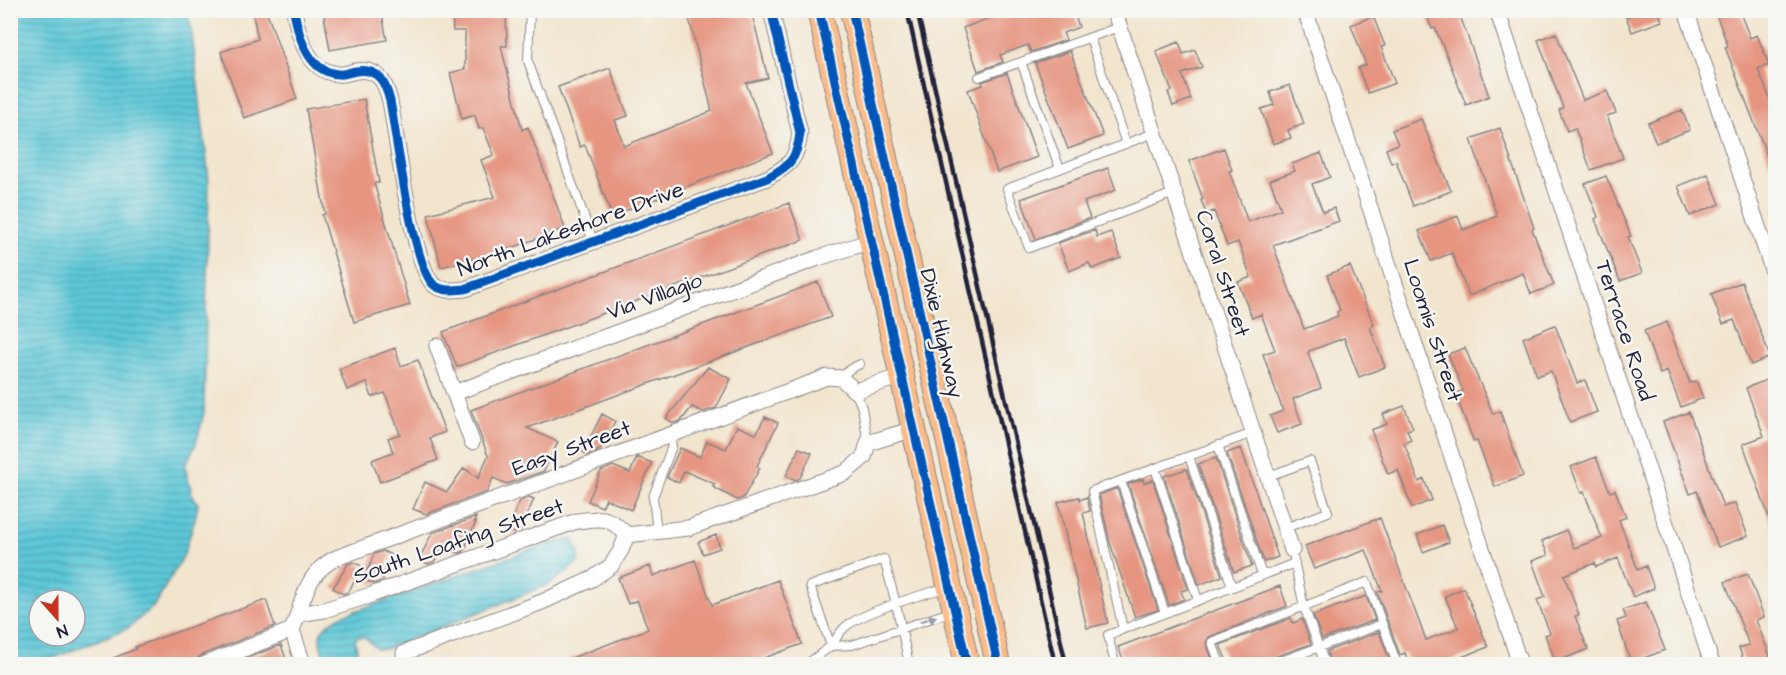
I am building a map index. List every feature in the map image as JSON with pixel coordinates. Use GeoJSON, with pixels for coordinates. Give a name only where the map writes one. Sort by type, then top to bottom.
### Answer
{"type":"FeatureCollection","features":[{"type":"Feature","properties":{"kind":"main road"},"geometry":{"type":"LineString","coordinates":[[819,10],[967,664]]}},
{"type":"Feature","properties":{"kind":"main road","name":"Dixie Highway"},"geometry":{"type":"LineString","coordinates":[[852,10],[998,664]]}},
{"type":"Feature","properties":{"kind":"main road"},"geometry":{"type":"LineString","coordinates":[[950,587],[989,624]]}},
{"type":"Feature","properties":{"kind":"street","name":"North Lakeshore Drive"},"geometry":{"type":"LineString","coordinates":[[294,10],[297,27],[313,62],[330,73],[341,75],[368,71],[377,75],[385,83],[415,243],[423,270],[434,285],[448,291],[465,289],[767,178],[786,167],[798,151],[800,134],[771,10]]}},
{"type":"Feature","properties":{"kind":"street","name":"Coral Street"},"geometry":{"type":"LineString","coordinates":[[1114,10],[1293,556]]}},
{"type":"Feature","properties":{"kind":"street","name":"Loomis Street"},"geometry":{"type":"LineString","coordinates":[[1305,10],[1520,664]]}},
{"type":"Feature","properties":{"kind":"street","name":"Terrace Road"},"geometry":{"type":"LineString","coordinates":[[1497,10],[1712,664]]}},
{"type":"Feature","properties":{"kind":"street"},"geometry":{"type":"LineString","coordinates":[[1686,10],[1776,281]]}},
{"type":"Feature","properties":{"kind":"street","name":"Via Villagio"},"geometry":{"type":"LineString","coordinates":[[454,393],[818,258],[871,241]]}},
{"type":"Feature","properties":{"kind":"street"},"geometry":{"type":"LineString","coordinates":[[437,346],[472,442]]}},
{"type":"Feature","properties":{"kind":"street"},"geometry":{"type":"LineString","coordinates":[[841,378],[855,391],[902,376]]}},
{"type":"Feature","properties":{"kind":"street","name":"Easy Street"},"geometry":{"type":"LineString","coordinates":[[292,630],[310,580],[321,567],[336,558],[828,377],[841,378]]}},
{"type":"Feature","properties":{"kind":"street"},"geometry":{"type":"LineString","coordinates":[[404,653],[522,610],[592,579],[611,566],[627,535],[688,528],[845,473],[864,457],[868,443],[914,429]]}},
{"type":"Feature","properties":{"kind":"street","name":"South Loafing Street"},"geometry":{"type":"LineString","coordinates":[[299,614],[324,610],[371,595],[577,521],[603,518],[618,525],[627,535]]}},
{"type":"Feature","properties":{"kind":"street"},"geometry":{"type":"LineString","coordinates":[[206,664],[292,630],[303,664]]}},
{"type":"Feature","properties":{"kind":"lane"},"geometry":{"type":"LineString","coordinates":[[530,10],[528,62],[593,241]]}},
{"type":"Feature","properties":{"kind":"lane"},"geometry":{"type":"LineString","coordinates":[[964,14],[973,10]]}},
{"type":"Feature","properties":{"kind":"lane"},"geometry":{"type":"LineString","coordinates":[[979,77],[1119,27]]}},
{"type":"Feature","properties":{"kind":"lane"},"geometry":{"type":"LineString","coordinates":[[1090,38],[1126,144]]}},
{"type":"Feature","properties":{"kind":"lane"},"geometry":{"type":"LineString","coordinates":[[1021,62],[1060,169]]}},
{"type":"Feature","properties":{"kind":"lane"},"geometry":{"type":"LineString","coordinates":[[1154,133],[1007,189],[1029,248],[1174,193]]}},
{"type":"Feature","properties":{"kind":"lane"},"geometry":{"type":"LineString","coordinates":[[841,378],[850,369],[860,364]]}},
{"type":"Feature","properties":{"kind":"lane"},"geometry":{"type":"LineString","coordinates":[[855,391],[862,408],[868,443]]}},
{"type":"Feature","properties":{"kind":"lane"},"geometry":{"type":"LineString","coordinates":[[1123,629],[1092,491],[1253,433]]}},
{"type":"Feature","properties":{"kind":"lane"},"geometry":{"type":"LineString","coordinates":[[657,532],[653,497],[672,446],[670,435]]}},
{"type":"Feature","properties":{"kind":"lane"},"geometry":{"type":"LineString","coordinates":[[1218,445],[1263,575]]}},
{"type":"Feature","properties":{"kind":"lane"},"geometry":{"type":"LineString","coordinates":[[1189,456],[1232,587]]}},
{"type":"Feature","properties":{"kind":"lane"},"geometry":{"type":"LineString","coordinates":[[1266,477],[1310,461],[1328,512],[1284,528]]}},
{"type":"Feature","properties":{"kind":"lane"},"geometry":{"type":"LineString","coordinates":[[1155,468],[1198,600]]}},
{"type":"Feature","properties":{"kind":"lane"},"geometry":{"type":"LineString","coordinates":[[1121,480],[1165,613]]}},
{"type":"Feature","properties":{"kind":"lane"},"geometry":{"type":"LineString","coordinates":[[1115,664],[1108,635],[1263,575],[1293,556],[1304,607],[1325,664]]}},
{"type":"Feature","properties":{"kind":"lane"},"geometry":{"type":"LineString","coordinates":[[831,646],[810,586],[884,559],[909,664]]}},
{"type":"Feature","properties":{"kind":"lane"},"geometry":{"type":"LineString","coordinates":[[1220,664],[1212,642],[1367,582],[1395,664]]}},
{"type":"Feature","properties":{"kind":"lane"},"geometry":{"type":"LineString","coordinates":[[807,664],[831,646],[845,627],[896,604],[950,587]]}},
{"type":"Feature","properties":{"kind":"lane"},"geometry":{"type":"LineString","coordinates":[[831,646],[852,645],[955,611]]}},
{"type":"Feature","properties":{"kind":"lane"},"geometry":{"type":"LineString","coordinates":[[1273,664],[1382,624]]}},
{"type":"Feature","properties":{"kind":"water"},"geometry":{"type":"Polygon","coordinates":[[[10,11],[186,11],[191,26],[209,180],[204,413],[196,444],[185,466],[192,494],[198,504],[195,519],[183,557],[153,607],[128,628],[87,645],[87,588],[27,588],[27,648],[79,648],[39,664],[10,664],[10,11]]]}},
{"type":"Feature","properties":{"kind":"water"},"geometry":{"type":"Polygon","coordinates":[[[573,539],[579,552],[579,561],[550,584],[386,649],[377,649],[365,637],[358,637],[355,640],[360,664],[326,664],[320,636],[326,626],[341,616],[547,544],[573,539]]]}},
{"type":"Feature","properties":{"kind":"building"},"geometry":{"type":"Polygon","coordinates":[[[252,10],[266,10],[297,99],[244,118],[221,52],[258,39],[252,10]]]}},
{"type":"Feature","properties":{"kind":"building"},"geometry":{"type":"Polygon","coordinates":[[[323,10],[381,10],[387,40],[330,50],[323,10]]]}},
{"type":"Feature","properties":{"kind":"building"},"geometry":{"type":"Polygon","coordinates":[[[452,10],[506,10],[507,46],[501,46],[522,130],[528,127],[565,228],[501,252],[441,267],[428,214],[495,197],[481,160],[494,155],[483,128],[479,129],[475,115],[462,119],[450,73],[465,69],[465,31],[453,31],[452,10]]]}},
{"type":"Feature","properties":{"kind":"building"},"geometry":{"type":"Polygon","coordinates":[[[687,10],[751,10],[768,78],[746,83],[773,153],[612,216],[585,145],[580,147],[558,87],[610,68],[628,116],[615,120],[624,146],[712,111],[687,10]]]}},
{"type":"Feature","properties":{"kind":"building"},"geometry":{"type":"Polygon","coordinates":[[[1012,10],[1073,10],[1079,27],[1063,33],[1066,40],[1031,52],[1028,45],[1000,55],[1003,62],[978,71],[963,28],[1012,10]]]}},
{"type":"Feature","properties":{"kind":"building"},"geometry":{"type":"Polygon","coordinates":[[[1425,10],[1458,10],[1489,96],[1466,105],[1435,28],[1432,29],[1425,10]]]}},
{"type":"Feature","properties":{"kind":"building"},"geometry":{"type":"Polygon","coordinates":[[[1643,10],[1658,10],[1662,21],[1632,32],[1626,17],[1643,10]]]}},
{"type":"Feature","properties":{"kind":"building"},"geometry":{"type":"Polygon","coordinates":[[[1724,10],[1739,10],[1750,38],[1757,35],[1769,65],[1758,69],[1776,114],[1776,179],[1725,47],[1728,46],[1716,14],[1724,10]]]}},
{"type":"Feature","properties":{"kind":"building"},"geometry":{"type":"Polygon","coordinates":[[[1373,16],[1385,46],[1381,47],[1395,83],[1368,93],[1358,68],[1366,65],[1351,25],[1373,16]]]}},
{"type":"Feature","properties":{"kind":"building"},"geometry":{"type":"Polygon","coordinates":[[[1556,33],[1583,100],[1607,91],[1616,113],[1607,116],[1623,158],[1591,170],[1575,128],[1567,131],[1559,110],[1563,108],[1538,40],[1556,33]]]}},
{"type":"Feature","properties":{"kind":"building"},"geometry":{"type":"Polygon","coordinates":[[[1179,42],[1183,54],[1195,50],[1202,67],[1182,74],[1191,99],[1173,106],[1168,92],[1172,91],[1156,51],[1179,42]]]}},
{"type":"Feature","properties":{"kind":"building"},"geometry":{"type":"Polygon","coordinates":[[[1070,51],[1103,136],[1068,149],[1035,63],[1070,51]]]}},
{"type":"Feature","properties":{"kind":"building"},"geometry":{"type":"Polygon","coordinates":[[[1007,73],[1037,157],[997,172],[968,90],[1007,73]]]}},
{"type":"Feature","properties":{"kind":"building"},"geometry":{"type":"Polygon","coordinates":[[[1290,85],[1304,124],[1288,130],[1291,138],[1273,144],[1261,109],[1274,105],[1270,92],[1290,85]]]}},
{"type":"Feature","properties":{"kind":"building"},"geometry":{"type":"Polygon","coordinates":[[[364,99],[379,183],[374,183],[410,305],[354,322],[322,215],[325,214],[306,109],[364,99]]]}},
{"type":"Feature","properties":{"kind":"building"},"geometry":{"type":"Polygon","coordinates":[[[1682,110],[1690,130],[1656,143],[1648,123],[1682,110]]]}},
{"type":"Feature","properties":{"kind":"building"},"geometry":{"type":"Polygon","coordinates":[[[1421,119],[1451,191],[1413,206],[1396,161],[1391,163],[1386,149],[1398,144],[1392,130],[1421,119]]]}},
{"type":"Feature","properties":{"kind":"building"},"geometry":{"type":"Polygon","coordinates":[[[1500,128],[1534,228],[1532,229],[1554,285],[1531,294],[1523,273],[1469,296],[1452,253],[1431,261],[1419,231],[1458,216],[1463,230],[1497,216],[1471,139],[1500,128]]]}},
{"type":"Feature","properties":{"kind":"building"},"geometry":{"type":"Polygon","coordinates":[[[1224,148],[1232,170],[1229,171],[1248,222],[1281,209],[1270,180],[1295,171],[1292,164],[1321,153],[1330,177],[1312,184],[1323,212],[1334,208],[1339,221],[1273,245],[1304,329],[1338,316],[1337,312],[1340,310],[1327,275],[1350,266],[1374,325],[1370,327],[1385,367],[1359,377],[1344,338],[1309,351],[1321,388],[1293,399],[1302,424],[1277,433],[1270,416],[1283,411],[1263,354],[1275,350],[1261,314],[1252,318],[1238,282],[1251,277],[1238,242],[1227,246],[1214,211],[1206,214],[1189,161],[1224,148]]]}},
{"type":"Feature","properties":{"kind":"building"},"geometry":{"type":"Polygon","coordinates":[[[1108,168],[1116,190],[1084,202],[1090,218],[1036,239],[1021,199],[1108,168]]]}},
{"type":"Feature","properties":{"kind":"building"},"geometry":{"type":"Polygon","coordinates":[[[1708,174],[1720,204],[1690,216],[1678,186],[1708,174]]]}},
{"type":"Feature","properties":{"kind":"building"},"geometry":{"type":"Polygon","coordinates":[[[1606,176],[1631,236],[1628,237],[1642,273],[1620,281],[1595,219],[1598,217],[1585,184],[1606,176]]]}},
{"type":"Feature","properties":{"kind":"building"},"geometry":{"type":"Polygon","coordinates":[[[789,203],[803,240],[457,367],[443,332],[789,203]]]}},
{"type":"Feature","properties":{"kind":"building"},"geometry":{"type":"Polygon","coordinates":[[[1095,230],[1097,237],[1111,232],[1121,258],[1092,269],[1089,263],[1069,271],[1058,243],[1095,230]]]}},
{"type":"Feature","properties":{"kind":"building"},"geometry":{"type":"Polygon","coordinates":[[[818,282],[831,317],[527,428],[558,442],[544,471],[507,484],[493,478],[487,492],[426,514],[413,509],[425,482],[447,492],[464,468],[478,478],[488,456],[471,410],[818,282]]]}},
{"type":"Feature","properties":{"kind":"building"},"geometry":{"type":"Polygon","coordinates":[[[1742,282],[1770,357],[1751,365],[1734,320],[1723,324],[1711,294],[1742,282]]]}},
{"type":"Feature","properties":{"kind":"building"},"geometry":{"type":"Polygon","coordinates":[[[1667,322],[1690,383],[1696,381],[1703,398],[1681,407],[1667,371],[1660,374],[1644,331],[1667,322]]]}},
{"type":"Feature","properties":{"kind":"building"},"geometry":{"type":"Polygon","coordinates":[[[1555,325],[1577,383],[1585,380],[1597,412],[1570,422],[1551,371],[1537,376],[1523,338],[1555,325]]]}},
{"type":"Feature","properties":{"kind":"building"},"geometry":{"type":"Polygon","coordinates":[[[395,348],[401,366],[418,360],[445,432],[430,438],[438,460],[380,482],[372,460],[393,452],[388,438],[400,434],[385,393],[372,397],[367,383],[347,390],[339,369],[395,348]]]}},
{"type":"Feature","properties":{"kind":"building"},"geometry":{"type":"Polygon","coordinates":[[[1465,348],[1493,414],[1500,411],[1523,476],[1495,487],[1455,394],[1463,391],[1448,354],[1465,348]]]}},
{"type":"Feature","properties":{"kind":"building"},"geometry":{"type":"Polygon","coordinates":[[[708,367],[731,379],[716,408],[703,412],[692,407],[681,421],[673,423],[666,418],[708,367]]]}},
{"type":"Feature","properties":{"kind":"building"},"geometry":{"type":"Polygon","coordinates":[[[1769,379],[1776,396],[1774,532],[1743,444],[1764,436],[1746,388],[1769,379]]]}},
{"type":"Feature","properties":{"kind":"building"},"geometry":{"type":"Polygon","coordinates":[[[1404,406],[1413,428],[1407,430],[1411,440],[1404,443],[1419,482],[1424,479],[1432,500],[1412,508],[1398,470],[1388,474],[1371,430],[1387,424],[1383,414],[1404,406]]]}},
{"type":"Feature","properties":{"kind":"building"},"geometry":{"type":"Polygon","coordinates":[[[1689,412],[1723,507],[1735,503],[1748,536],[1718,547],[1697,491],[1690,494],[1663,422],[1689,412]]]}},
{"type":"Feature","properties":{"kind":"building"},"geometry":{"type":"Polygon","coordinates":[[[602,414],[615,421],[600,450],[588,455],[583,452],[602,414]]]}},
{"type":"Feature","properties":{"kind":"building"},"geometry":{"type":"Polygon","coordinates":[[[765,417],[778,423],[757,466],[760,468],[743,498],[737,500],[713,487],[715,484],[684,471],[679,483],[667,477],[680,448],[700,457],[707,441],[726,449],[737,426],[756,434],[765,417]]]}},
{"type":"Feature","properties":{"kind":"building"},"geometry":{"type":"Polygon","coordinates":[[[799,448],[812,453],[800,478],[796,480],[786,476],[799,448]]]}},
{"type":"Feature","properties":{"kind":"building"},"geometry":{"type":"Polygon","coordinates":[[[1241,448],[1278,557],[1264,562],[1227,453],[1241,448]]]}},
{"type":"Feature","properties":{"kind":"building"},"geometry":{"type":"Polygon","coordinates":[[[637,457],[652,463],[631,510],[606,499],[602,507],[588,501],[601,471],[613,466],[630,473],[637,457]]]}},
{"type":"Feature","properties":{"kind":"building"},"geometry":{"type":"Polygon","coordinates":[[[1596,457],[1610,492],[1615,490],[1626,517],[1619,520],[1638,570],[1646,566],[1654,588],[1633,597],[1618,558],[1596,567],[1595,563],[1564,575],[1579,615],[1575,616],[1588,649],[1556,662],[1545,635],[1550,633],[1537,600],[1545,597],[1532,561],[1548,555],[1542,541],[1566,530],[1574,548],[1602,538],[1584,492],[1581,493],[1571,467],[1596,457]]]}},
{"type":"Feature","properties":{"kind":"building"},"geometry":{"type":"Polygon","coordinates":[[[1216,458],[1252,566],[1234,572],[1198,464],[1216,458]]]}},
{"type":"Feature","properties":{"kind":"building"},"geometry":{"type":"Polygon","coordinates":[[[1187,469],[1222,576],[1199,585],[1164,476],[1187,469]]]}},
{"type":"Feature","properties":{"kind":"building"},"geometry":{"type":"Polygon","coordinates":[[[1143,479],[1144,483],[1153,480],[1188,589],[1181,591],[1184,599],[1169,605],[1128,484],[1143,479]]]}},
{"type":"Feature","properties":{"kind":"building"},"geometry":{"type":"Polygon","coordinates":[[[1117,488],[1158,610],[1135,617],[1110,543],[1099,495],[1117,488]]]}},
{"type":"Feature","properties":{"kind":"building"},"geometry":{"type":"Polygon","coordinates":[[[529,497],[534,499],[520,531],[514,533],[507,530],[520,501],[529,497]]]}},
{"type":"Feature","properties":{"kind":"building"},"geometry":{"type":"Polygon","coordinates":[[[1079,497],[1080,500],[1087,497],[1090,511],[1083,513],[1108,623],[1087,628],[1058,502],[1079,497]]]}},
{"type":"Feature","properties":{"kind":"building"},"geometry":{"type":"Polygon","coordinates":[[[476,517],[463,552],[459,553],[442,546],[434,562],[428,564],[419,560],[432,533],[476,517]]]}},
{"type":"Feature","properties":{"kind":"building"},"geometry":{"type":"Polygon","coordinates":[[[1380,518],[1426,640],[1458,628],[1445,596],[1464,588],[1488,647],[1443,664],[1409,664],[1405,653],[1400,655],[1377,592],[1382,591],[1366,550],[1314,569],[1305,546],[1380,518]]]}},
{"type":"Feature","properties":{"kind":"building"},"geometry":{"type":"Polygon","coordinates":[[[1442,525],[1449,542],[1423,552],[1417,535],[1442,525]]]}},
{"type":"Feature","properties":{"kind":"building"},"geometry":{"type":"Polygon","coordinates":[[[716,535],[720,548],[703,554],[698,542],[716,535]]]}},
{"type":"Feature","properties":{"kind":"building"},"geometry":{"type":"Polygon","coordinates":[[[383,551],[391,555],[382,578],[384,580],[374,584],[357,577],[348,592],[343,594],[333,588],[348,564],[354,562],[368,570],[374,554],[383,551]]]}},
{"type":"Feature","properties":{"kind":"building"},"geometry":{"type":"Polygon","coordinates":[[[695,560],[712,605],[778,580],[802,644],[748,664],[556,664],[648,629],[637,600],[628,604],[618,578],[650,566],[653,576],[695,560]]]}},
{"type":"Feature","properties":{"kind":"building"},"geometry":{"type":"Polygon","coordinates":[[[1748,574],[1764,617],[1756,620],[1773,664],[1745,664],[1739,648],[1749,645],[1725,582],[1748,574]]]}},
{"type":"Feature","properties":{"kind":"building"},"geometry":{"type":"Polygon","coordinates":[[[1280,586],[1287,606],[1209,637],[1206,643],[1212,658],[1195,664],[1125,664],[1118,647],[1280,586]]]}},
{"type":"Feature","properties":{"kind":"building"},"geometry":{"type":"Polygon","coordinates":[[[1366,596],[1375,620],[1322,639],[1313,615],[1366,596]]]}},
{"type":"Feature","properties":{"kind":"building"},"geometry":{"type":"Polygon","coordinates":[[[266,600],[275,626],[202,655],[196,664],[98,664],[136,649],[135,647],[266,600]]]}},
{"type":"Feature","properties":{"kind":"building"},"geometry":{"type":"Polygon","coordinates":[[[1646,602],[1665,650],[1631,663],[1617,621],[1626,618],[1623,610],[1646,602]]]}},
{"type":"Feature","properties":{"kind":"building"},"geometry":{"type":"Polygon","coordinates":[[[1291,618],[1293,623],[1302,619],[1311,644],[1271,658],[1267,664],[1228,664],[1220,645],[1291,618]]]}},
{"type":"Feature","properties":{"kind":"building"},"geometry":{"type":"Polygon","coordinates":[[[1379,632],[1389,659],[1375,664],[1331,664],[1327,651],[1379,632]]]}},
{"type":"Feature","properties":{"kind":"building"},"geometry":{"type":"Polygon","coordinates":[[[281,645],[288,664],[231,664],[281,645]]]}},
{"type":"Feature","properties":{"kind":"railway"},"geometry":{"type":"LineString","coordinates":[[907,10],[1055,664]]}},
{"type":"Feature","properties":{"kind":"railway"},"geometry":{"type":"LineString","coordinates":[[917,10],[1066,664]]}},
{"type":"Feature","properties":{"kind":"cycle path"},"geometry":{"type":"LineString","coordinates":[[294,10],[306,51],[319,67],[338,74],[356,71],[370,72],[376,74],[383,82],[390,101],[406,199],[419,254],[426,274],[434,285],[445,290],[465,289],[767,178],[786,166],[797,150],[800,133],[771,10]]}},
{"type":"Feature","properties":{"kind":"cycle path"},"geometry":{"type":"LineString","coordinates":[[819,10],[967,664]]}},
{"type":"Feature","properties":{"kind":"cycle path"},"geometry":{"type":"LineString","coordinates":[[852,10],[998,664]]}}]}
